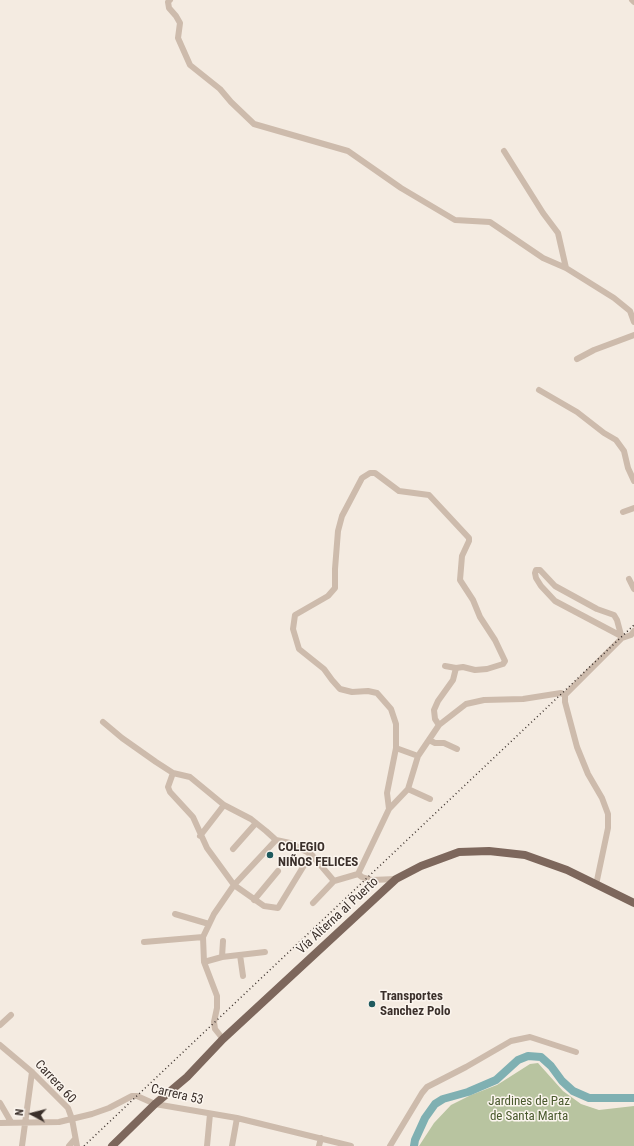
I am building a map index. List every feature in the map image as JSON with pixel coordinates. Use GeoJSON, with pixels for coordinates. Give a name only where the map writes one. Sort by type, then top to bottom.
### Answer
{"type":"FeatureCollection","features":[{"type":"Feature","properties":{"kind":"main road","name":"Vía Alterna al Puerto"},"geometry":{"type":"LineString","coordinates":[[112,1146],[155,1104],[187,1077],[223,1038],[396,879],[421,866],[459,852],[489,851],[525,855],[567,870],[634,903]]}},
{"type":"Feature","properties":{"kind":"street"},"geometry":{"type":"LineString","coordinates":[[170,0],[168,2],[169,8],[180,23],[178,38],[190,65],[220,90],[254,124],[348,152],[401,188],[455,220],[490,222],[543,258],[566,268],[614,298],[630,311],[634,322]]}},
{"type":"Feature","properties":{"kind":"street"},"geometry":{"type":"LineString","coordinates":[[504,151],[543,214],[556,229],[566,268]]}},
{"type":"Feature","properties":{"kind":"street"},"geometry":{"type":"LineString","coordinates":[[577,359],[594,350],[634,335]]}},
{"type":"Feature","properties":{"kind":"street"},"geometry":{"type":"LineString","coordinates":[[539,390],[577,412],[604,433],[616,440],[624,451],[628,468],[634,481]]}},
{"type":"Feature","properties":{"kind":"street"},"geometry":{"type":"LineString","coordinates":[[389,809],[387,793],[396,748],[396,724],[391,709],[377,693],[368,691],[352,692],[340,689],[324,669],[299,649],[293,629],[295,615],[328,596],[335,588],[338,531],[342,516],[362,478],[370,473],[375,473],[399,491],[429,495],[469,538],[462,556],[460,580],[473,600],[480,617],[495,640],[505,661],[503,664],[487,669],[475,670],[463,667],[456,668],[446,666]]}},
{"type":"Feature","properties":{"kind":"street"},"geometry":{"type":"LineString","coordinates":[[623,512],[634,508]]}},
{"type":"Feature","properties":{"kind":"street"},"geometry":{"type":"LineString","coordinates":[[622,636],[618,620],[614,615],[597,609],[555,586],[540,570],[536,570],[535,573],[539,582],[547,594],[555,601],[622,636],[631,635],[634,631]]}},
{"type":"Feature","properties":{"kind":"street"},"geometry":{"type":"LineString","coordinates":[[629,579],[634,589]]}},
{"type":"Feature","properties":{"kind":"street"},"geometry":{"type":"LineString","coordinates":[[596,885],[608,828],[608,814],[602,798],[588,774],[577,747],[565,702],[565,695],[622,636]]}},
{"type":"Feature","properties":{"kind":"street"},"geometry":{"type":"LineString","coordinates":[[439,725],[435,719],[434,710],[438,701],[453,680],[456,668]]}},
{"type":"Feature","properties":{"kind":"street"},"geometry":{"type":"LineString","coordinates":[[313,903],[334,881],[358,874],[389,809],[408,789],[418,756],[439,725],[466,704],[484,700],[523,699],[562,693],[565,695]]}},
{"type":"Feature","properties":{"kind":"street"},"geometry":{"type":"LineString","coordinates":[[103,722],[122,738],[156,762],[173,772],[190,777],[224,805],[256,823],[276,840],[290,842],[311,854],[334,881]]}},
{"type":"Feature","properties":{"kind":"street"},"geometry":{"type":"LineString","coordinates":[[429,740],[435,743],[444,743],[457,749]]}},
{"type":"Feature","properties":{"kind":"street"},"geometry":{"type":"LineString","coordinates":[[396,748],[418,756]]}},
{"type":"Feature","properties":{"kind":"street"},"geometry":{"type":"LineString","coordinates":[[173,772],[168,787],[170,792],[193,817],[200,836],[207,848],[234,885],[264,906],[278,908],[311,854]]}},
{"type":"Feature","properties":{"kind":"street"},"geometry":{"type":"LineString","coordinates":[[408,789],[430,800]]}},
{"type":"Feature","properties":{"kind":"street"},"geometry":{"type":"LineString","coordinates":[[200,836],[224,805]]}},
{"type":"Feature","properties":{"kind":"street"},"geometry":{"type":"LineString","coordinates":[[233,849],[256,823]]}},
{"type":"Feature","properties":{"kind":"street"},"geometry":{"type":"LineString","coordinates":[[223,1038],[214,1022],[217,1008],[217,996],[204,962],[203,937],[214,914],[234,885],[276,840]]}},
{"type":"Feature","properties":{"kind":"street"},"geometry":{"type":"LineString","coordinates":[[254,900],[278,871]]}},
{"type":"Feature","properties":{"kind":"street"},"geometry":{"type":"LineString","coordinates":[[358,874],[372,880],[396,879]]}},
{"type":"Feature","properties":{"kind":"street"},"geometry":{"type":"LineString","coordinates":[[175,914],[209,924]]}},
{"type":"Feature","properties":{"kind":"street"},"geometry":{"type":"LineString","coordinates":[[144,942],[203,937]]}},
{"type":"Feature","properties":{"kind":"street"},"geometry":{"type":"LineString","coordinates":[[222,957],[223,941]]}},
{"type":"Feature","properties":{"kind":"street"},"geometry":{"type":"LineString","coordinates":[[204,962],[222,957],[265,952]]}},
{"type":"Feature","properties":{"kind":"street"},"geometry":{"type":"LineString","coordinates":[[240,955],[243,976]]}},
{"type":"Feature","properties":{"kind":"street"},"geometry":{"type":"LineString","coordinates":[[0,1025],[10,1014]]}},
{"type":"Feature","properties":{"kind":"street"},"geometry":{"type":"LineString","coordinates":[[390,1146],[427,1087],[466,1067],[511,1040],[530,1037],[576,1052]]}},
{"type":"Feature","properties":{"kind":"street","name":"Carrera 60"},"geometry":{"type":"LineString","coordinates":[[0,1045],[32,1072],[68,1108],[72,1118],[77,1146]]}},
{"type":"Feature","properties":{"kind":"street"},"geometry":{"type":"LineString","coordinates":[[22,1146],[24,1122],[32,1072]]}},
{"type":"Feature","properties":{"kind":"street","name":"Carrera 53"},"geometry":{"type":"LineString","coordinates":[[0,1123],[59,1122],[109,1108],[132,1096],[137,1096],[155,1104],[237,1118],[351,1146]]}},
{"type":"Feature","properties":{"kind":"street"},"geometry":{"type":"LineString","coordinates":[[0,1103],[11,1122]]}},
{"type":"Feature","properties":{"kind":"street"},"geometry":{"type":"LineString","coordinates":[[207,1146],[210,1114]]}},
{"type":"Feature","properties":{"kind":"street"},"geometry":{"type":"LineString","coordinates":[[232,1146],[237,1118]]}},
{"type":"Feature","properties":{"kind":"street"},"geometry":{"type":"LineString","coordinates":[[319,1146],[321,1138]]}},
{"type":"Feature","properties":{"kind":"street"},"geometry":{"type":"LineString","coordinates":[[69,1146],[75,1139]]}},
{"type":"Feature","properties":{"kind":"green space","name":"Jardines de Paz de Santa Marta"},"geometry":{"type":"Polygon","coordinates":[[[538,1063],[563,1091],[581,1104],[599,1110],[634,1106],[634,1146],[419,1146],[434,1123],[451,1105],[497,1085],[530,1064],[538,1063]]]}},
{"type":"Feature","properties":{"kind":"waterway"},"geometry":{"type":"LineString","coordinates":[[414,1146],[415,1140],[425,1118],[435,1104],[443,1099],[468,1092],[496,1080],[518,1060],[528,1056],[541,1057],[573,1091],[589,1098],[634,1098]]}},
{"type":"Feature","properties":{"kind":"railway"},"geometry":{"type":"LineString","coordinates":[[84,1146],[634,625]]}},
{"type":"Feature","properties":{"kind":"place","name":"COLEGIO NIÑOS FELICES"},"geometry":{"type":"Point","coordinates":[270,855]}},
{"type":"Feature","properties":{"kind":"place","name":"Transportes Sanchez Polo"},"geometry":{"type":"Point","coordinates":[372,1004]}}]}
